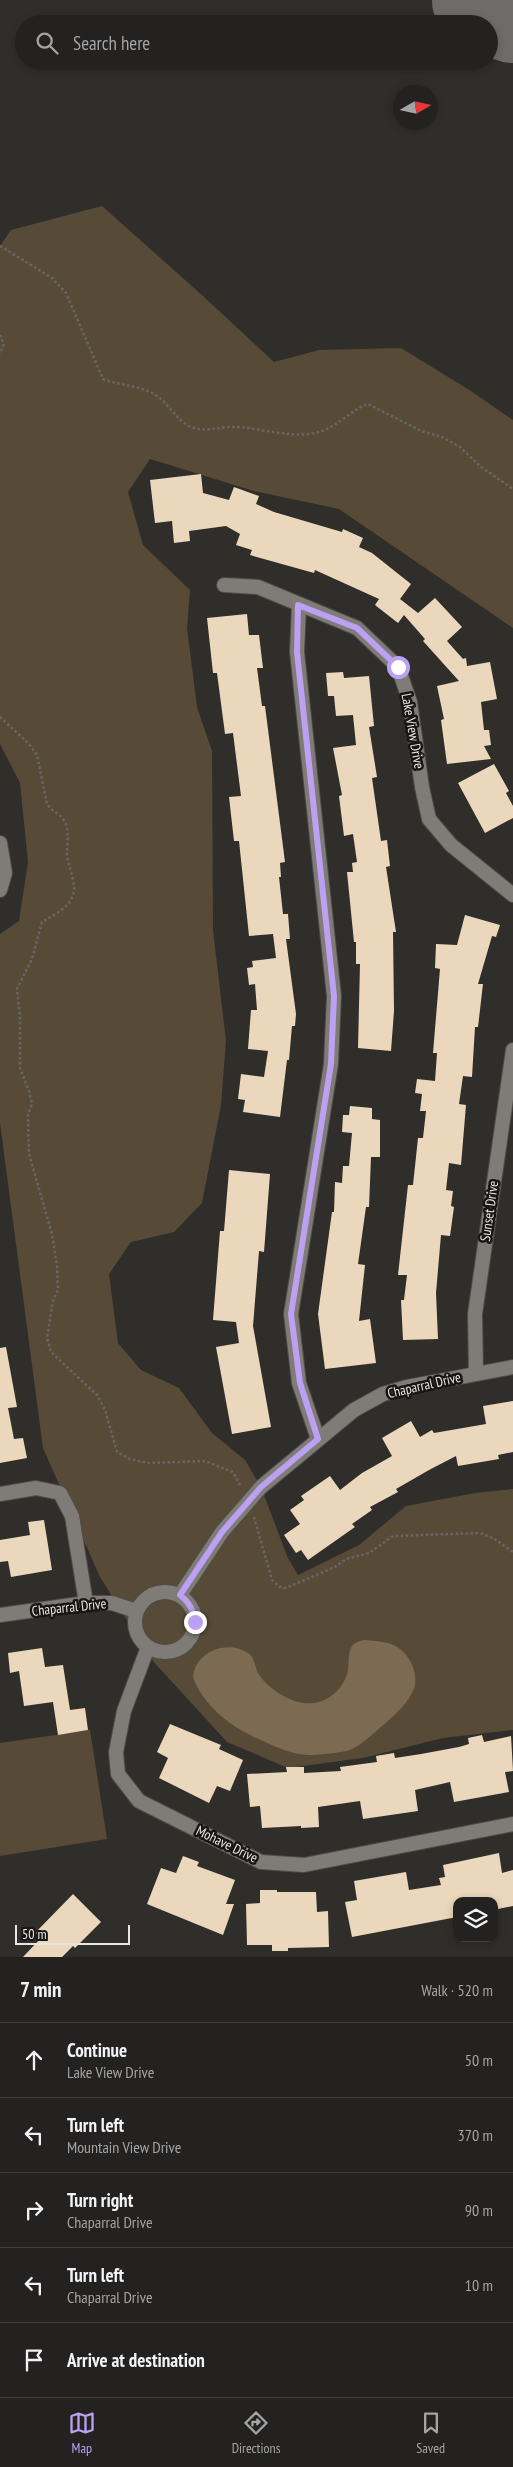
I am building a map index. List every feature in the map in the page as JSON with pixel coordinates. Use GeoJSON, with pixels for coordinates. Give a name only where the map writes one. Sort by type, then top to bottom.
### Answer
{"type":"FeatureCollection","features":[{"type":"Feature","properties":{"kind":"street","name":"Lake View Drive"},"geometry":{"type":"LineString","coordinates":[[224,585],[258,587],[357,628],[398,667],[410,702],[422,787],[429,819],[450,845],[513,895]]}},
{"type":"Feature","properties":{"kind":"street"},"geometry":{"type":"LineString","coordinates":[[298,605],[297,652],[334,996],[331,1064],[291,1314],[300,1383],[318,1439]]}},
{"type":"Feature","properties":{"kind":"street"},"geometry":{"type":"LineString","coordinates":[[0,843],[5,873],[0,890]]}},
{"type":"Feature","properties":{"kind":"street","name":"Sunset Drive"},"geometry":{"type":"LineString","coordinates":[[476,1373],[475,1314],[513,1050]]}},
{"type":"Feature","properties":{"kind":"street","name":"Chaparral Drive"},"geometry":{"type":"LineString","coordinates":[[180,1595],[222,1532],[261,1487],[354,1410],[383,1394],[407,1387],[513,1367]]}},
{"type":"Feature","properties":{"kind":"street"},"geometry":{"type":"LineString","coordinates":[[0,1494],[36,1488],[60,1493],[72,1516],[86,1603]]}},
{"type":"Feature","properties":{"kind":"street"},"geometry":{"type":"LineString","coordinates":[[159,1592],[170,1592],[180,1595],[194,1611],[193,1633],[188,1642],[179,1649],[169,1652],[158,1652],[148,1648],[137,1635],[134,1620],[136,1611],[149,1595],[159,1592]]}},
{"type":"Feature","properties":{"kind":"street","name":"Chaparral Drive"},"geometry":{"type":"LineString","coordinates":[[0,1615],[86,1603],[112,1603],[136,1611]]}},
{"type":"Feature","properties":{"kind":"street","name":"Mohave Drive"},"geometry":{"type":"LineString","coordinates":[[148,1648],[124,1711],[116,1752],[118,1774],[139,1801],[261,1862],[304,1865],[513,1824]]}},
{"type":"Feature","properties":{"kind":"path"},"geometry":{"type":"LineString","coordinates":[[0,246],[52,278],[66,294],[103,379],[154,394],[189,426],[206,431],[227,427],[257,428],[289,434],[317,433],[330,428],[358,408],[368,404],[421,431],[442,437],[460,447],[481,467],[513,489]]}},
{"type":"Feature","properties":{"kind":"path"},"geometry":{"type":"LineString","coordinates":[[0,335],[4,344],[0,354]]}},
{"type":"Feature","properties":{"kind":"path"},"geometry":{"type":"LineString","coordinates":[[0,717],[29,744],[37,756],[47,804],[63,818],[68,828],[67,856],[75,890],[72,901],[64,909],[42,922],[32,960],[17,989],[20,1017],[20,1068],[32,1104],[28,1115],[29,1154],[52,1234],[57,1266],[58,1290],[53,1301],[46,1338],[51,1352],[97,1395],[104,1410],[117,1452],[130,1459],[148,1462],[194,1461],[214,1464],[232,1472],[249,1500],[272,1580],[280,1587],[286,1588],[334,1567],[346,1559],[369,1553],[392,1536],[480,1533],[493,1538],[513,1552]]}},
{"type":"Feature","properties":{"kind":"shaded area"},"geometry":{"type":"Polygon","coordinates":[[[102,206],[274,362],[319,350],[401,348],[471,391],[513,420],[513,628],[339,509],[254,491],[150,459],[128,492],[143,545],[190,590],[187,628],[197,707],[212,751],[213,930],[226,1041],[221,1105],[202,1203],[174,1232],[131,1242],[109,1274],[118,1343],[141,1370],[179,1388],[212,1433],[245,1460],[261,1487],[287,1556],[298,1575],[359,1545],[406,1506],[475,1493],[513,1489],[513,1730],[443,1738],[363,1758],[288,1768],[227,1742],[152,1660],[100,1577],[43,1448],[0,1123],[0,934],[19,921],[28,862],[20,783],[0,744],[0,246],[11,230],[102,206]]]}},
{"type":"Feature","properties":{"kind":"shaded area"},"geometry":{"type":"Polygon","coordinates":[[[364,1640],[389,1644],[397,1647],[407,1655],[415,1674],[415,1687],[406,1703],[394,1716],[356,1747],[347,1751],[317,1755],[294,1753],[254,1737],[236,1727],[218,1713],[203,1696],[193,1677],[199,1661],[206,1655],[213,1650],[231,1647],[250,1654],[258,1673],[266,1683],[278,1692],[297,1702],[319,1702],[338,1690],[346,1677],[351,1648],[355,1643],[364,1640]]]}},
{"type":"Feature","properties":{"kind":"shaded area"},"geometry":{"type":"Polygon","coordinates":[[[90,1730],[107,1839],[0,1856],[0,1743],[90,1730]]]}},
{"type":"Feature","properties":{"kind":"building"},"geometry":{"type":"Polygon","coordinates":[[[201,474],[203,493],[229,500],[234,487],[259,496],[256,504],[274,512],[342,532],[343,529],[363,538],[359,547],[372,553],[411,584],[400,599],[418,613],[435,598],[462,627],[447,641],[463,659],[466,658],[467,666],[490,662],[497,699],[481,702],[484,730],[489,730],[491,745],[484,746],[491,759],[447,764],[441,720],[444,719],[437,686],[459,681],[423,641],[425,639],[404,615],[398,623],[375,605],[379,599],[315,570],[314,573],[250,555],[252,550],[236,545],[240,534],[226,526],[189,531],[190,541],[174,543],[172,521],[155,523],[150,480],[201,474]]]}},
{"type":"Feature","properties":{"kind":"building"},"geometry":{"type":"Polygon","coordinates":[[[247,614],[249,635],[259,635],[263,668],[257,668],[262,706],[265,706],[285,862],[280,863],[281,877],[279,877],[283,914],[288,914],[290,939],[286,939],[296,1014],[295,1026],[292,1026],[280,1117],[243,1112],[245,1100],[238,1099],[241,1074],[264,1077],[268,1051],[248,1049],[251,1010],[257,1010],[255,984],[249,985],[247,968],[253,967],[252,961],[276,958],[273,934],[249,936],[239,841],[234,841],[229,797],[241,796],[233,733],[225,734],[217,673],[213,673],[207,618],[247,614]]]}},
{"type":"Feature","properties":{"kind":"building"},"geometry":{"type":"Polygon","coordinates":[[[343,672],[344,678],[369,676],[374,726],[369,727],[377,777],[372,778],[381,841],[387,840],[390,866],[386,867],[396,932],[393,932],[394,1011],[391,1051],[358,1048],[360,964],[356,964],[356,942],[354,942],[347,872],[353,872],[352,863],[357,862],[353,834],[344,836],[339,796],[342,795],[333,748],[356,745],[353,715],[336,716],[334,696],[328,696],[326,673],[343,672]]]}},
{"type":"Feature","properties":{"kind":"building"},"geometry":{"type":"Polygon","coordinates":[[[494,764],[509,791],[506,793],[513,806],[513,818],[485,833],[458,783],[494,764]]]}},
{"type":"Feature","properties":{"kind":"building"},"geometry":{"type":"Polygon","coordinates":[[[465,915],[500,925],[496,937],[492,936],[478,984],[483,984],[478,1027],[475,1027],[472,1077],[463,1076],[459,1104],[466,1105],[461,1165],[449,1163],[446,1190],[453,1191],[451,1206],[454,1207],[450,1236],[441,1235],[436,1293],[438,1339],[403,1340],[401,1300],[404,1300],[407,1275],[398,1275],[408,1185],[413,1185],[418,1138],[423,1138],[426,1111],[420,1111],[422,1094],[415,1093],[417,1079],[435,1081],[437,1053],[433,1053],[440,969],[435,968],[436,944],[457,945],[465,915]]]}},
{"type":"Feature","properties":{"kind":"building"},"geometry":{"type":"Polygon","coordinates":[[[350,1106],[372,1108],[372,1119],[380,1120],[380,1157],[371,1157],[369,1207],[366,1207],[358,1264],[365,1265],[359,1321],[370,1319],[376,1363],[325,1369],[318,1314],[332,1212],[334,1212],[335,1182],[342,1183],[343,1166],[349,1166],[352,1133],[342,1132],[343,1115],[349,1115],[350,1106]]]}},
{"type":"Feature","properties":{"kind":"building"},"geometry":{"type":"Polygon","coordinates":[[[229,1170],[270,1174],[264,1252],[259,1251],[253,1326],[271,1427],[232,1434],[216,1347],[239,1343],[236,1322],[213,1320],[220,1231],[224,1231],[229,1170]]]}},
{"type":"Feature","properties":{"kind":"building"},"geometry":{"type":"Polygon","coordinates":[[[6,1347],[17,1407],[8,1408],[14,1439],[23,1438],[27,1458],[0,1463],[0,1348],[6,1347]]]}},
{"type":"Feature","properties":{"kind":"building"},"geometry":{"type":"Polygon","coordinates":[[[513,1401],[513,1452],[498,1455],[499,1459],[458,1466],[456,1456],[429,1470],[396,1489],[398,1492],[370,1507],[372,1510],[352,1524],[355,1527],[308,1560],[301,1550],[296,1553],[284,1535],[300,1524],[290,1510],[304,1500],[301,1496],[330,1476],[340,1490],[362,1473],[392,1456],[382,1438],[411,1421],[420,1437],[432,1430],[434,1433],[486,1424],[483,1406],[513,1401]]]}},
{"type":"Feature","properties":{"kind":"building"},"geometry":{"type":"Polygon","coordinates":[[[44,1520],[52,1570],[11,1577],[8,1561],[0,1562],[0,1540],[30,1535],[28,1522],[44,1520]]]}},
{"type":"Feature","properties":{"kind":"building"},"geometry":{"type":"Polygon","coordinates":[[[42,1648],[45,1667],[63,1665],[70,1710],[85,1708],[88,1730],[58,1735],[53,1702],[24,1706],[19,1671],[10,1673],[8,1653],[42,1648]]]}},
{"type":"Feature","properties":{"kind":"building"},"geometry":{"type":"Polygon","coordinates":[[[170,1724],[221,1745],[219,1749],[243,1760],[230,1791],[217,1786],[209,1803],[159,1778],[168,1758],[157,1752],[170,1724]]]}},
{"type":"Feature","properties":{"kind":"building"},"geometry":{"type":"Polygon","coordinates":[[[482,1735],[484,1742],[511,1736],[513,1771],[505,1772],[509,1792],[454,1802],[450,1782],[415,1790],[418,1811],[363,1819],[360,1801],[318,1807],[319,1827],[262,1828],[260,1806],[250,1807],[247,1774],[287,1772],[286,1767],[304,1767],[304,1773],[341,1771],[340,1767],[377,1762],[376,1756],[394,1753],[395,1758],[459,1747],[469,1744],[468,1738],[482,1735]]]}},
{"type":"Feature","properties":{"kind":"building"},"geometry":{"type":"Polygon","coordinates":[[[499,1853],[502,1873],[513,1870],[513,1906],[498,1909],[498,1897],[453,1897],[453,1918],[352,1937],[345,1902],[357,1900],[354,1881],[406,1872],[409,1890],[441,1885],[439,1878],[445,1877],[443,1865],[499,1853]]]}},
{"type":"Feature","properties":{"kind":"building"},"geometry":{"type":"Polygon","coordinates":[[[183,1856],[199,1862],[197,1866],[235,1880],[226,1904],[234,1904],[223,1935],[147,1904],[161,1868],[176,1873],[183,1856]]]}},
{"type":"Feature","properties":{"kind":"building"},"geometry":{"type":"Polygon","coordinates":[[[260,1890],[316,1892],[317,1912],[328,1911],[329,1947],[288,1948],[288,1951],[272,1951],[272,1945],[247,1945],[246,1904],[260,1903],[260,1890]]]}},
{"type":"Feature","properties":{"kind":"building"},"geometry":{"type":"Polygon","coordinates":[[[73,1894],[101,1922],[75,1948],[73,1946],[62,1957],[23,1957],[41,1938],[35,1933],[73,1894]]]}},
{"type":"Feature","properties":{"kind":"runway"},"geometry":{"type":"LineString","coordinates":[[483,0],[513,12]]}},
{"type":"Feature","properties":{"kind":"route"},"geometry":{"type":"LineString","coordinates":[[195,1622],[194,1611],[180,1595],[222,1532],[261,1487],[318,1439],[300,1383],[291,1314],[331,1064],[334,996],[297,652],[298,605],[357,628],[398,667]]}}]}
